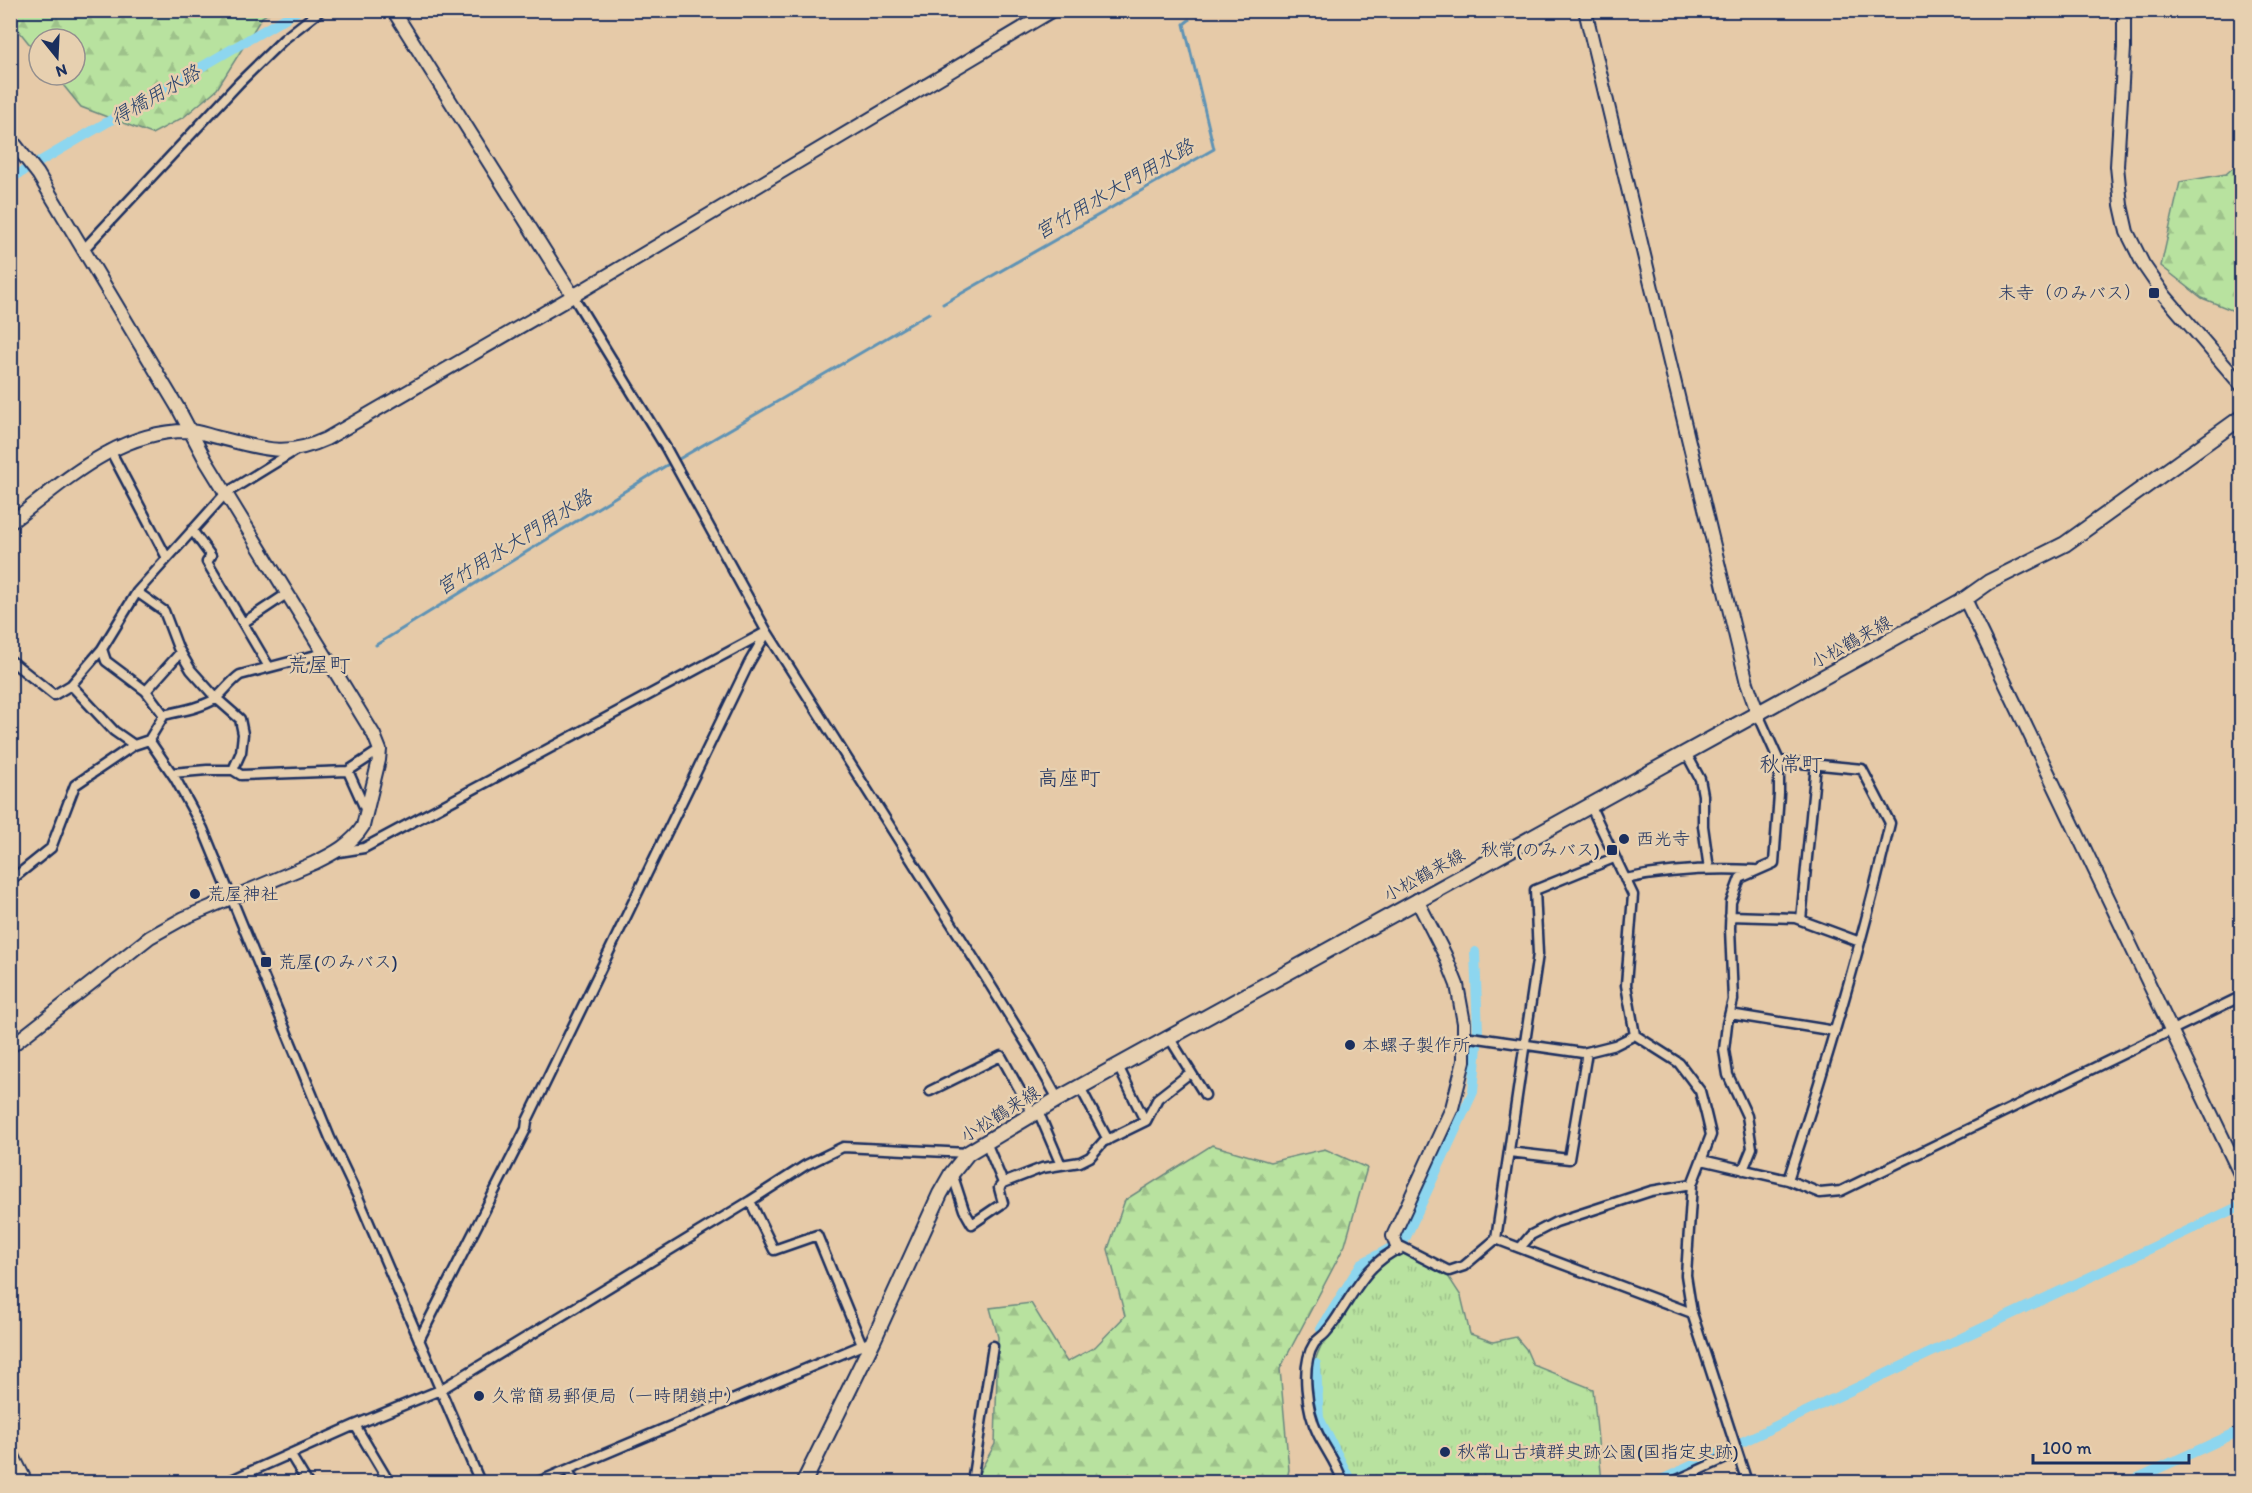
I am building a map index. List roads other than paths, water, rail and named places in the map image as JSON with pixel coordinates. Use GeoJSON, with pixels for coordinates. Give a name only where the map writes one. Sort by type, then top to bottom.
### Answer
{"type":"FeatureCollection","features":[{"type":"Feature","properties":{"kind":"main road","name":"小松鶴来線"},"geometry":{"type":"LineString","coordinates":[[804,1482],[868,1343],[952,1173],[968,1153],[1169,1037],[1758,714],[1965,599],[1989,582],[2065,544],[2241,417]]}},
{"type":"Feature","properties":{"kind":"street"},"geometry":{"type":"LineString","coordinates":[[83,250],[239,83],[284,39],[321,10]]}},
{"type":"Feature","properties":{"kind":"street"},"geometry":{"type":"LineString","coordinates":[[393,10],[666,448],[767,632],[1030,1048],[1058,1099]]}},
{"type":"Feature","properties":{"kind":"street"},"geometry":{"type":"LineString","coordinates":[[10,523],[87,464],[110,450],[156,435],[190,431],[256,448],[281,451],[310,446],[326,439],[573,296],[1031,16],[1053,10]]}},
{"type":"Feature","properties":{"kind":"street"},"geometry":{"type":"LineString","coordinates":[[1584,10],[1747,682],[1758,714],[1779,761],[1774,863],[1740,878],[1731,902],[1733,1000],[1724,1050],[1728,1075],[1747,1116],[1752,1148],[1743,1170]]}},
{"type":"Feature","properties":{"kind":"street"},"geometry":{"type":"LineString","coordinates":[[2124,10],[2124,59],[2117,166],[2121,206],[2127,232],[2139,257],[2165,296],[2241,386]]}},
{"type":"Feature","properties":{"kind":"street"},"geometry":{"type":"LineString","coordinates":[[12,142],[34,170],[83,250],[226,493],[374,735],[380,750],[363,826],[356,836],[334,853]]}},
{"type":"Feature","properties":{"kind":"street"},"geometry":{"type":"LineString","coordinates":[[10,660],[54,695],[71,685],[102,649],[137,592],[226,493],[300,448]]}},
{"type":"Feature","properties":{"kind":"street"},"geometry":{"type":"LineString","coordinates":[[110,450],[168,558]]}},
{"type":"Feature","properties":{"kind":"street"},"geometry":{"type":"LineString","coordinates":[[192,530],[211,556],[207,562],[269,667]]}},
{"type":"Feature","properties":{"kind":"street"},"geometry":{"type":"LineString","coordinates":[[137,592],[164,611],[180,653],[190,670],[240,719],[243,734],[241,752],[233,771]]}},
{"type":"Feature","properties":{"kind":"street"},"geometry":{"type":"LineString","coordinates":[[243,623],[288,593]]}},
{"type":"Feature","properties":{"kind":"street"},"geometry":{"type":"LineString","coordinates":[[1965,599],[2241,1178]]}},
{"type":"Feature","properties":{"kind":"street"},"geometry":{"type":"LineString","coordinates":[[10,1047],[150,938],[184,918],[334,853],[364,848],[767,632]]}},
{"type":"Feature","properties":{"kind":"street"},"geometry":{"type":"LineString","coordinates":[[419,1340],[526,1129],[532,1110],[749,663],[767,632]]}},
{"type":"Feature","properties":{"kind":"street"},"geometry":{"type":"LineString","coordinates":[[102,649],[106,661],[146,691],[164,714]]}},
{"type":"Feature","properties":{"kind":"street"},"geometry":{"type":"LineString","coordinates":[[146,691],[180,653]]}},
{"type":"Feature","properties":{"kind":"street"},"geometry":{"type":"LineString","coordinates":[[164,714],[188,710],[216,698],[229,682],[240,675],[324,653]]}},
{"type":"Feature","properties":{"kind":"street"},"geometry":{"type":"LineString","coordinates":[[71,685],[114,731],[134,745]]}},
{"type":"Feature","properties":{"kind":"street"},"geometry":{"type":"LineString","coordinates":[[10,880],[51,848],[75,785],[134,745],[149,740],[164,714]]}},
{"type":"Feature","properties":{"kind":"street"},"geometry":{"type":"LineString","coordinates":[[149,740],[172,773],[203,829],[330,1138],[358,1197],[480,1482]]}},
{"type":"Feature","properties":{"kind":"street"},"geometry":{"type":"LineString","coordinates":[[172,773],[207,770],[233,771],[242,776],[348,771],[380,750]]}},
{"type":"Feature","properties":{"kind":"street"},"geometry":{"type":"LineString","coordinates":[[1686,753],[1700,779],[1709,869]]}},
{"type":"Feature","properties":{"kind":"street"},"geometry":{"type":"LineString","coordinates":[[1779,761],[1862,769],[1890,823],[1872,901],[1835,1031],[1788,1180]]}},
{"type":"Feature","properties":{"kind":"street"},"geometry":{"type":"LineString","coordinates":[[1801,920],[1816,764]]}},
{"type":"Feature","properties":{"kind":"street"},"geometry":{"type":"LineString","coordinates":[[348,771],[367,812]]}},
{"type":"Feature","properties":{"kind":"street"},"geometry":{"type":"LineString","coordinates":[[1590,805],[1633,895],[1626,985],[1635,1035],[1679,1063],[1700,1091],[1711,1135],[1692,1184],[1686,1275],[1692,1313],[1747,1482]]}},
{"type":"Feature","properties":{"kind":"street"},"geometry":{"type":"LineString","coordinates":[[1342,1482],[1338,1468],[1317,1433],[1312,1418],[1307,1391],[1307,1364],[1314,1344],[1326,1334],[1368,1270],[1380,1259],[1402,1247],[1449,1271],[1464,1266],[1496,1239],[1538,954],[1534,890],[1614,858]]}},
{"type":"Feature","properties":{"kind":"street"},"geometry":{"type":"LineString","coordinates":[[1625,879],[1657,872],[1709,869],[1758,870]]}},
{"type":"Feature","properties":{"kind":"street"},"geometry":{"type":"LineString","coordinates":[[1398,1249],[1393,1236],[1452,1108],[1464,1061],[1464,1036],[1457,985],[1445,955],[1417,900]]}},
{"type":"Feature","properties":{"kind":"street"},"geometry":{"type":"LineString","coordinates":[[1730,916],[1795,918],[1860,942]]}},
{"type":"Feature","properties":{"kind":"street"},"geometry":{"type":"LineString","coordinates":[[1702,1160],[1788,1180],[1820,1193],[1841,1191],[2241,996]]}},
{"type":"Feature","properties":{"kind":"street"},"geometry":{"type":"LineString","coordinates":[[1730,1014],[1835,1031]]}},
{"type":"Feature","properties":{"kind":"street"},"geometry":{"type":"LineString","coordinates":[[1464,1036],[1524,1046],[1587,1052],[1615,1045],[1635,1035]]}},
{"type":"Feature","properties":{"kind":"street"},"geometry":{"type":"LineString","coordinates":[[1169,1037],[1205,1095]]}},
{"type":"Feature","properties":{"kind":"street"},"geometry":{"type":"LineString","coordinates":[[1509,1152],[1569,1159],[1587,1052]]}},
{"type":"Feature","properties":{"kind":"street"},"geometry":{"type":"LineString","coordinates":[[930,1090],[1001,1056],[1036,1112],[1061,1165]]}},
{"type":"Feature","properties":{"kind":"street"},"geometry":{"type":"LineString","coordinates":[[1118,1066],[1144,1121]]}},
{"type":"Feature","properties":{"kind":"street"},"geometry":{"type":"LineString","coordinates":[[952,1173],[964,1210],[972,1224],[1003,1203],[999,1188],[1003,1183],[1042,1168],[1080,1162],[1090,1157],[1103,1142],[1144,1121],[1158,1098],[1190,1073]]}},
{"type":"Feature","properties":{"kind":"street"},"geometry":{"type":"LineString","coordinates":[[1080,1087],[1108,1140]]}},
{"type":"Feature","properties":{"kind":"street"},"geometry":{"type":"LineString","coordinates":[[986,1142],[1003,1183]]}},
{"type":"Feature","properties":{"kind":"street"},"geometry":{"type":"LineString","coordinates":[[227,1482],[440,1390],[750,1202],[806,1165],[843,1147],[968,1153]]}},
{"type":"Feature","properties":{"kind":"street"},"geometry":{"type":"LineString","coordinates":[[1520,1248],[1531,1235],[1556,1222],[1651,1191],[1692,1184]]}},
{"type":"Feature","properties":{"kind":"street"},"geometry":{"type":"LineString","coordinates":[[538,1482],[868,1343],[817,1235],[774,1250],[750,1202]]}},
{"type":"Feature","properties":{"kind":"street"},"geometry":{"type":"LineString","coordinates":[[1496,1239],[1692,1313]]}},
{"type":"Feature","properties":{"kind":"street"},"geometry":{"type":"LineString","coordinates":[[972,1482],[993,1346]]}},
{"type":"Feature","properties":{"kind":"street"},"geometry":{"type":"LineString","coordinates":[[355,1425],[389,1482]]}},
{"type":"Feature","properties":{"kind":"street"},"geometry":{"type":"LineString","coordinates":[[10,1450],[26,1482]]}},
{"type":"Feature","properties":{"kind":"street"},"geometry":{"type":"LineString","coordinates":[[1673,1482],[1737,1453]]}},
{"type":"Feature","properties":{"kind":"street"},"geometry":{"type":"LineString","coordinates":[[290,1454],[307,1482]]}},
{"type":"Feature","properties":{"kind":"street"},"geometry":{"type":"LineString","coordinates":[[568,1470],[574,1482]]}},
{"type":"Feature","properties":{"kind":"waterway","name":"得橋用水路"},"geometry":{"type":"LineString","coordinates":[[10,179],[299,10]]}},
{"type":"Feature","properties":{"kind":"waterway","name":"宮竹用水大門用水路"},"geometry":{"type":"LineString","coordinates":[[1196,15],[1205,10]]}},
{"type":"Feature","properties":{"kind":"waterway","name":"宮竹用水大門用水路"},"geometry":{"type":"LineString","coordinates":[[943,304],[1214,149],[1184,24],[1189,20]]}},
{"type":"Feature","properties":{"kind":"waterway","name":"宮竹用水大門用水路"},"geometry":{"type":"LineString","coordinates":[[679,459],[929,313]]}},
{"type":"Feature","properties":{"kind":"waterway","name":"宮竹用水大門用水路"},"geometry":{"type":"LineString","coordinates":[[376,645],[667,465]]}},
{"type":"Feature","properties":{"kind":"waterway"},"geometry":{"type":"LineString","coordinates":[[1475,952],[1478,1033]]}},
{"type":"Feature","properties":{"kind":"waterway"},"geometry":{"type":"LineString","coordinates":[[1404,1241],[1473,1092],[1477,1046]]}},
{"type":"Feature","properties":{"kind":"waterway"},"geometry":{"type":"LineString","coordinates":[[1742,1442],[2242,1205]]}},
{"type":"Feature","properties":{"kind":"waterway"},"geometry":{"type":"LineString","coordinates":[[1321,1329],[1361,1264],[1391,1248]]}},
{"type":"Feature","properties":{"kind":"waterway"},"geometry":{"type":"LineString","coordinates":[[1316,1364],[1319,1418],[1351,1482]]}},
{"type":"Feature","properties":{"kind":"waterway"},"geometry":{"type":"LineString","coordinates":[[2129,1482],[2242,1430]]}},
{"type":"Feature","properties":{"kind":"waterway"},"geometry":{"type":"LineString","coordinates":[[1657,1482],[1723,1451]]}},
{"type":"Feature","properties":{"kind":"place","name":"末寺（のみバス）"},"geometry":{"type":"Point","coordinates":[2154,293]}},
{"type":"Feature","properties":{"kind":"place","name":"西光寺"},"geometry":{"type":"Point","coordinates":[1624,839]}},
{"type":"Feature","properties":{"kind":"place","name":"秋常(のみバス)"},"geometry":{"type":"Point","coordinates":[1612,850]}},
{"type":"Feature","properties":{"kind":"place","name":"荒屋神社"},"geometry":{"type":"Point","coordinates":[195,894]}},
{"type":"Feature","properties":{"kind":"place","name":"荒屋(のみバス)"},"geometry":{"type":"Point","coordinates":[266,962]}},
{"type":"Feature","properties":{"kind":"place","name":"本螺子製作所"},"geometry":{"type":"Point","coordinates":[1350,1045]}},
{"type":"Feature","properties":{"kind":"place","name":"久常簡易郵便局（一時閉鎖中）"},"geometry":{"type":"Point","coordinates":[479,1396]}},
{"type":"Feature","properties":{"kind":"place","name":"秋常山古墳群史跡公園(国指定史跡)"},"geometry":{"type":"Point","coordinates":[1445,1452]}},
{"type":"Feature","properties":{"kind":"district","name":"荒屋町"},"geometry":{"type":"Point","coordinates":[319,664]}},
{"type":"Feature","properties":{"kind":"district","name":"秋常町"},"geometry":{"type":"Point","coordinates":[1791,763]}},
{"type":"Feature","properties":{"kind":"district","name":"高座町"},"geometry":{"type":"Point","coordinates":[1069,777]}}]}
